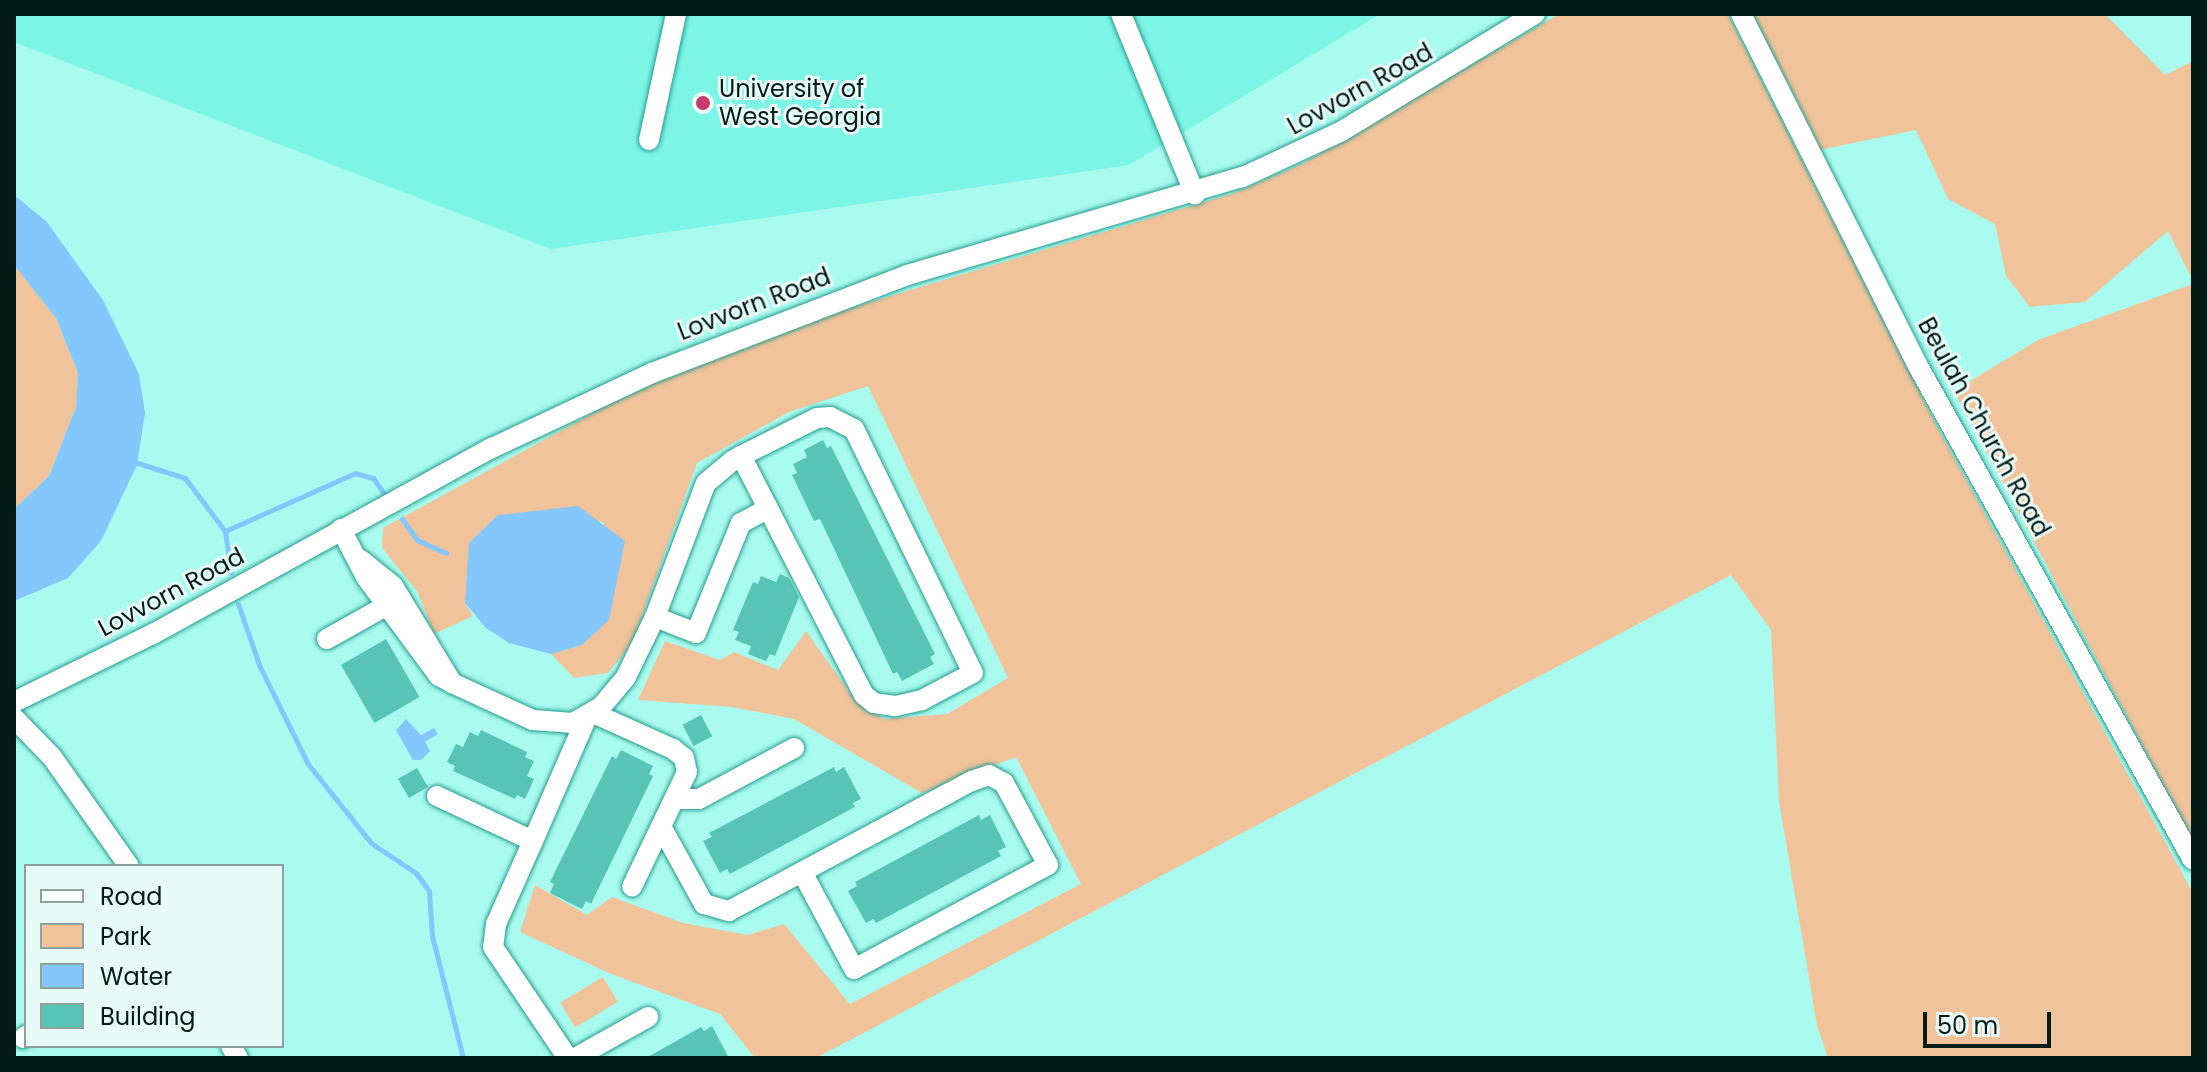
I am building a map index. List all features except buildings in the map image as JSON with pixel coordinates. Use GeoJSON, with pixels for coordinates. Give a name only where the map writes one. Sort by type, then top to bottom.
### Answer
{"type":"FeatureCollection","features":[{"type":"Feature","properties":{"kind":"street"},"geometry":{"type":"LineString","coordinates":[[649,140],[676,14]]}},
{"type":"Feature","properties":{"kind":"street"},"geometry":{"type":"LineString","coordinates":[[1121,14],[1195,194]]}},
{"type":"Feature","properties":{"kind":"street","name":"Lovvorn Road"},"geometry":{"type":"LineString","coordinates":[[14,702],[153,634],[341,529],[532,429],[815,307],[907,275],[1195,194],[1340,132],[1535,14]]}},
{"type":"Feature","properties":{"kind":"street","name":"Beulah Church Road"},"geometry":{"type":"LineString","coordinates":[[1741,14],[1918,366],[2193,860]]}},
{"type":"Feature","properties":{"kind":"street"},"geometry":{"type":"LineString","coordinates":[[568,1058],[493,947],[496,924],[590,715],[626,677],[655,617],[706,483],[741,456],[817,418],[848,422],[973,673],[922,700],[874,703],[864,695],[741,456]]}},
{"type":"Feature","properties":{"kind":"street"},"geometry":{"type":"LineString","coordinates":[[655,617],[696,633],[741,523],[767,509]]}},
{"type":"Feature","properties":{"kind":"street"},"geometry":{"type":"LineString","coordinates":[[341,529],[361,560],[366,577],[395,601],[439,676],[533,720],[564,724],[590,715],[684,758],[687,772],[678,799],[632,887]]}},
{"type":"Feature","properties":{"kind":"street"},"geometry":{"type":"LineString","coordinates":[[327,639],[395,601]]}},
{"type":"Feature","properties":{"kind":"street"},"geometry":{"type":"LineString","coordinates":[[14,718],[52,757],[128,864]]}},
{"type":"Feature","properties":{"kind":"street"},"geometry":{"type":"LineString","coordinates":[[678,799],[699,799],[794,748]]}},
{"type":"Feature","properties":{"kind":"street"},"geometry":{"type":"LineString","coordinates":[[662,828],[704,904],[720,912],[989,775],[1004,783],[1048,865],[854,969],[802,872]]}},
{"type":"Feature","properties":{"kind":"street"},"geometry":{"type":"LineString","coordinates":[[437,796],[533,841]]}},
{"type":"Feature","properties":{"kind":"street"},"geometry":{"type":"LineString","coordinates":[[575,1058],[648,1017]]}},
{"type":"Feature","properties":{"kind":"shaded area","name":"University of West Georgia"},"geometry":{"type":"Polygon","coordinates":[[[14,14],[1380,14],[1129,165],[551,249],[14,42],[14,14]]]}},
{"type":"Feature","properties":{"kind":"green space"},"geometry":{"type":"Polygon","coordinates":[[[1559,14],[1728,14],[1940,432],[2193,893],[2193,1058],[1828,1058],[1817,1025],[1779,801],[1771,630],[1731,575],[816,1058],[755,1058],[720,1014],[611,974],[520,932],[535,885],[587,915],[612,897],[683,923],[748,935],[784,924],[850,1004],[1081,884],[1016,757],[922,793],[794,719],[732,707],[638,700],[665,641],[720,660],[734,652],[778,670],[806,631],[855,700],[884,719],[947,714],[1008,678],[868,386],[789,412],[697,463],[632,644],[608,673],[574,678],[551,654],[582,645],[604,523],[581,514],[465,603],[473,616],[434,634],[417,591],[382,548],[383,528],[626,395],[764,334],[1234,193],[1302,164],[1559,14]]]}},
{"type":"Feature","properties":{"kind":"green space"},"geometry":{"type":"Polygon","coordinates":[[[1751,14],[2105,14],[2165,75],[2193,61],[2193,281],[2168,231],[2085,302],[2030,307],[2006,276],[1995,224],[1948,199],[1916,130],[1819,150],[1751,14]]]}},
{"type":"Feature","properties":{"kind":"green space"},"geometry":{"type":"Polygon","coordinates":[[[14,265],[56,318],[78,373],[76,407],[49,476],[14,509],[14,265]]]}},
{"type":"Feature","properties":{"kind":"green space"},"geometry":{"type":"Polygon","coordinates":[[[2193,284],[2193,841],[1954,391],[2038,340],[2193,284]]]}},
{"type":"Feature","properties":{"kind":"green space"},"geometry":{"type":"Polygon","coordinates":[[[603,977],[618,1002],[575,1028],[560,1003],[603,977]]]}},
{"type":"Feature","properties":{"kind":"water"},"geometry":{"type":"Polygon","coordinates":[[[14,195],[46,221],[103,300],[139,374],[145,413],[137,465],[101,541],[68,578],[14,601],[14,509],[49,476],[76,407],[78,373],[56,318],[14,265],[14,195]]]}},
{"type":"Feature","properties":{"kind":"water"},"geometry":{"type":"Polygon","coordinates":[[[578,506],[625,541],[609,620],[582,645],[551,654],[509,643],[486,628],[465,603],[469,543],[498,515],[578,506]]]}},
{"type":"Feature","properties":{"kind":"water"},"geometry":{"type":"Polygon","coordinates":[[[406,719],[421,735],[434,728],[438,734],[425,742],[430,751],[421,760],[413,760],[396,730],[406,719]]]}},
{"type":"Feature","properties":{"kind":"waterway"},"geometry":{"type":"LineString","coordinates":[[132,461],[185,478],[225,531],[231,573]]}},
{"type":"Feature","properties":{"kind":"waterway"},"geometry":{"type":"LineString","coordinates":[[225,531],[355,473],[373,478],[384,494]]}},
{"type":"Feature","properties":{"kind":"waterway"},"geometry":{"type":"LineString","coordinates":[[402,519],[417,540],[446,553]]}},
{"type":"Feature","properties":{"kind":"waterway"},"geometry":{"type":"LineString","coordinates":[[238,604],[260,667],[308,764],[371,843],[416,873],[429,891],[432,936],[463,1058]]}},
{"type":"Feature","properties":{"kind":"place","name":"University of West Georgia"},"geometry":{"type":"Point","coordinates":[703,103]}}]}
